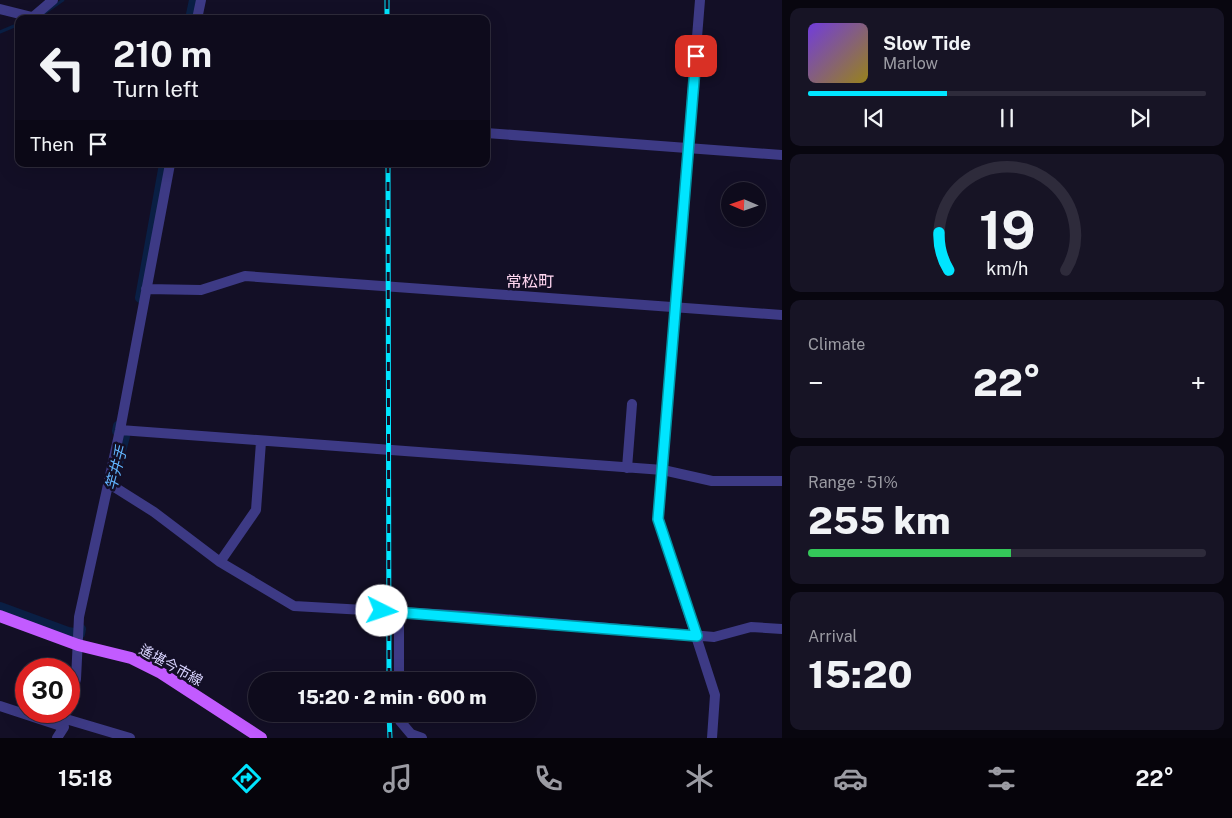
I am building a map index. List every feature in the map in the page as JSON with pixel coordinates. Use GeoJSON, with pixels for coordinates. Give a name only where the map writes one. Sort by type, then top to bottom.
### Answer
{"type":"FeatureCollection","features":[{"type":"Feature","properties":{"kind":"main road","name":"遙堪今市線"},"geometry":{"type":"LineString","coordinates":[[0,616],[78,645],[131,658],[161,673],[261,738]]}},
{"type":"Feature","properties":{"kind":"street"},"geometry":{"type":"LineString","coordinates":[[39,15],[53,0]]}},
{"type":"Feature","properties":{"kind":"street"},"geometry":{"type":"LineString","coordinates":[[198,15],[201,0]]}},
{"type":"Feature","properties":{"kind":"street"},"geometry":{"type":"LineString","coordinates":[[700,0],[658,519],[715,695],[712,738]]}},
{"type":"Feature","properties":{"kind":"street"},"geometry":{"type":"LineString","coordinates":[[0,9],[24,15]]}},
{"type":"Feature","properties":{"kind":"street"},"geometry":{"type":"LineString","coordinates":[[490,133],[782,155]]}},
{"type":"Feature","properties":{"kind":"street"},"geometry":{"type":"LineString","coordinates":[[77,658],[79,617],[120,430],[169,167]]}},
{"type":"Feature","properties":{"kind":"street"},"geometry":{"type":"LineString","coordinates":[[146,289],[200,290],[245,276],[782,315]]}},
{"type":"Feature","properties":{"kind":"street"},"geometry":{"type":"LineString","coordinates":[[626,468],[632,404]]}},
{"type":"Feature","properties":{"kind":"street"},"geometry":{"type":"LineString","coordinates":[[120,430],[261,442],[663,470],[712,481],[782,481]]}},
{"type":"Feature","properties":{"kind":"street"},"geometry":{"type":"LineString","coordinates":[[220,562],[256,510],[261,442]]}},
{"type":"Feature","properties":{"kind":"street"},"geometry":{"type":"LineString","coordinates":[[108,483],[154,512],[220,562],[294,606],[399,612],[714,637],[751,627],[782,629]]}},
{"type":"Feature","properties":{"kind":"street"},"geometry":{"type":"LineString","coordinates":[[399,612],[400,672]]}},
{"type":"Feature","properties":{"kind":"street"},"geometry":{"type":"LineString","coordinates":[[0,706],[15,709]]}},
{"type":"Feature","properties":{"kind":"street"},"geometry":{"type":"LineString","coordinates":[[401,722],[411,734],[422,738]]}},
{"type":"Feature","properties":{"kind":"street"},"geometry":{"type":"LineString","coordinates":[[57,738],[64,723]]}},
{"type":"Feature","properties":{"kind":"street"},"geometry":{"type":"LineString","coordinates":[[65,738],[66,723]]}},
{"type":"Feature","properties":{"kind":"street"},"geometry":{"type":"LineString","coordinates":[[79,723],[130,738]]}},
{"type":"Feature","properties":{"kind":"waterway"},"geometry":{"type":"LineString","coordinates":[[43,14],[63,0]]}},
{"type":"Feature","properties":{"kind":"waterway","name":"竿井手"},"geometry":{"type":"LineString","coordinates":[[191,15],[194,0]]}},
{"type":"Feature","properties":{"kind":"waterway"},"geometry":{"type":"LineString","coordinates":[[0,32],[15,26]]}},
{"type":"Feature","properties":{"kind":"waterway","name":"竿井手"},"geometry":{"type":"LineString","coordinates":[[140,298],[163,167]]}},
{"type":"Feature","properties":{"kind":"waterway","name":"竿井手"},"geometry":{"type":"LineString","coordinates":[[116,471],[125,436],[117,431],[118,426]]}},
{"type":"Feature","properties":{"kind":"waterway","name":"竿井手"},"geometry":{"type":"LineString","coordinates":[[0,607],[68,632],[80,634],[81,629]]}},
{"type":"Feature","properties":{"kind":"railway"},"geometry":{"type":"LineString","coordinates":[[387,0],[387,15]]}},
{"type":"Feature","properties":{"kind":"railway"},"geometry":{"type":"LineString","coordinates":[[388,167],[389,672]]}},
{"type":"Feature","properties":{"kind":"railway"},"geometry":{"type":"LineString","coordinates":[[389,722],[390,738]]}},
{"type":"Feature","properties":{"kind":"district","name":"常松町"},"geometry":{"type":"Point","coordinates":[530,281]}},
{"type":"Feature","properties":{"kind":"route"},"geometry":{"type":"LineString","coordinates":[[382,611],[470,616],[697,636],[658,519],[696,56]]}}]}
